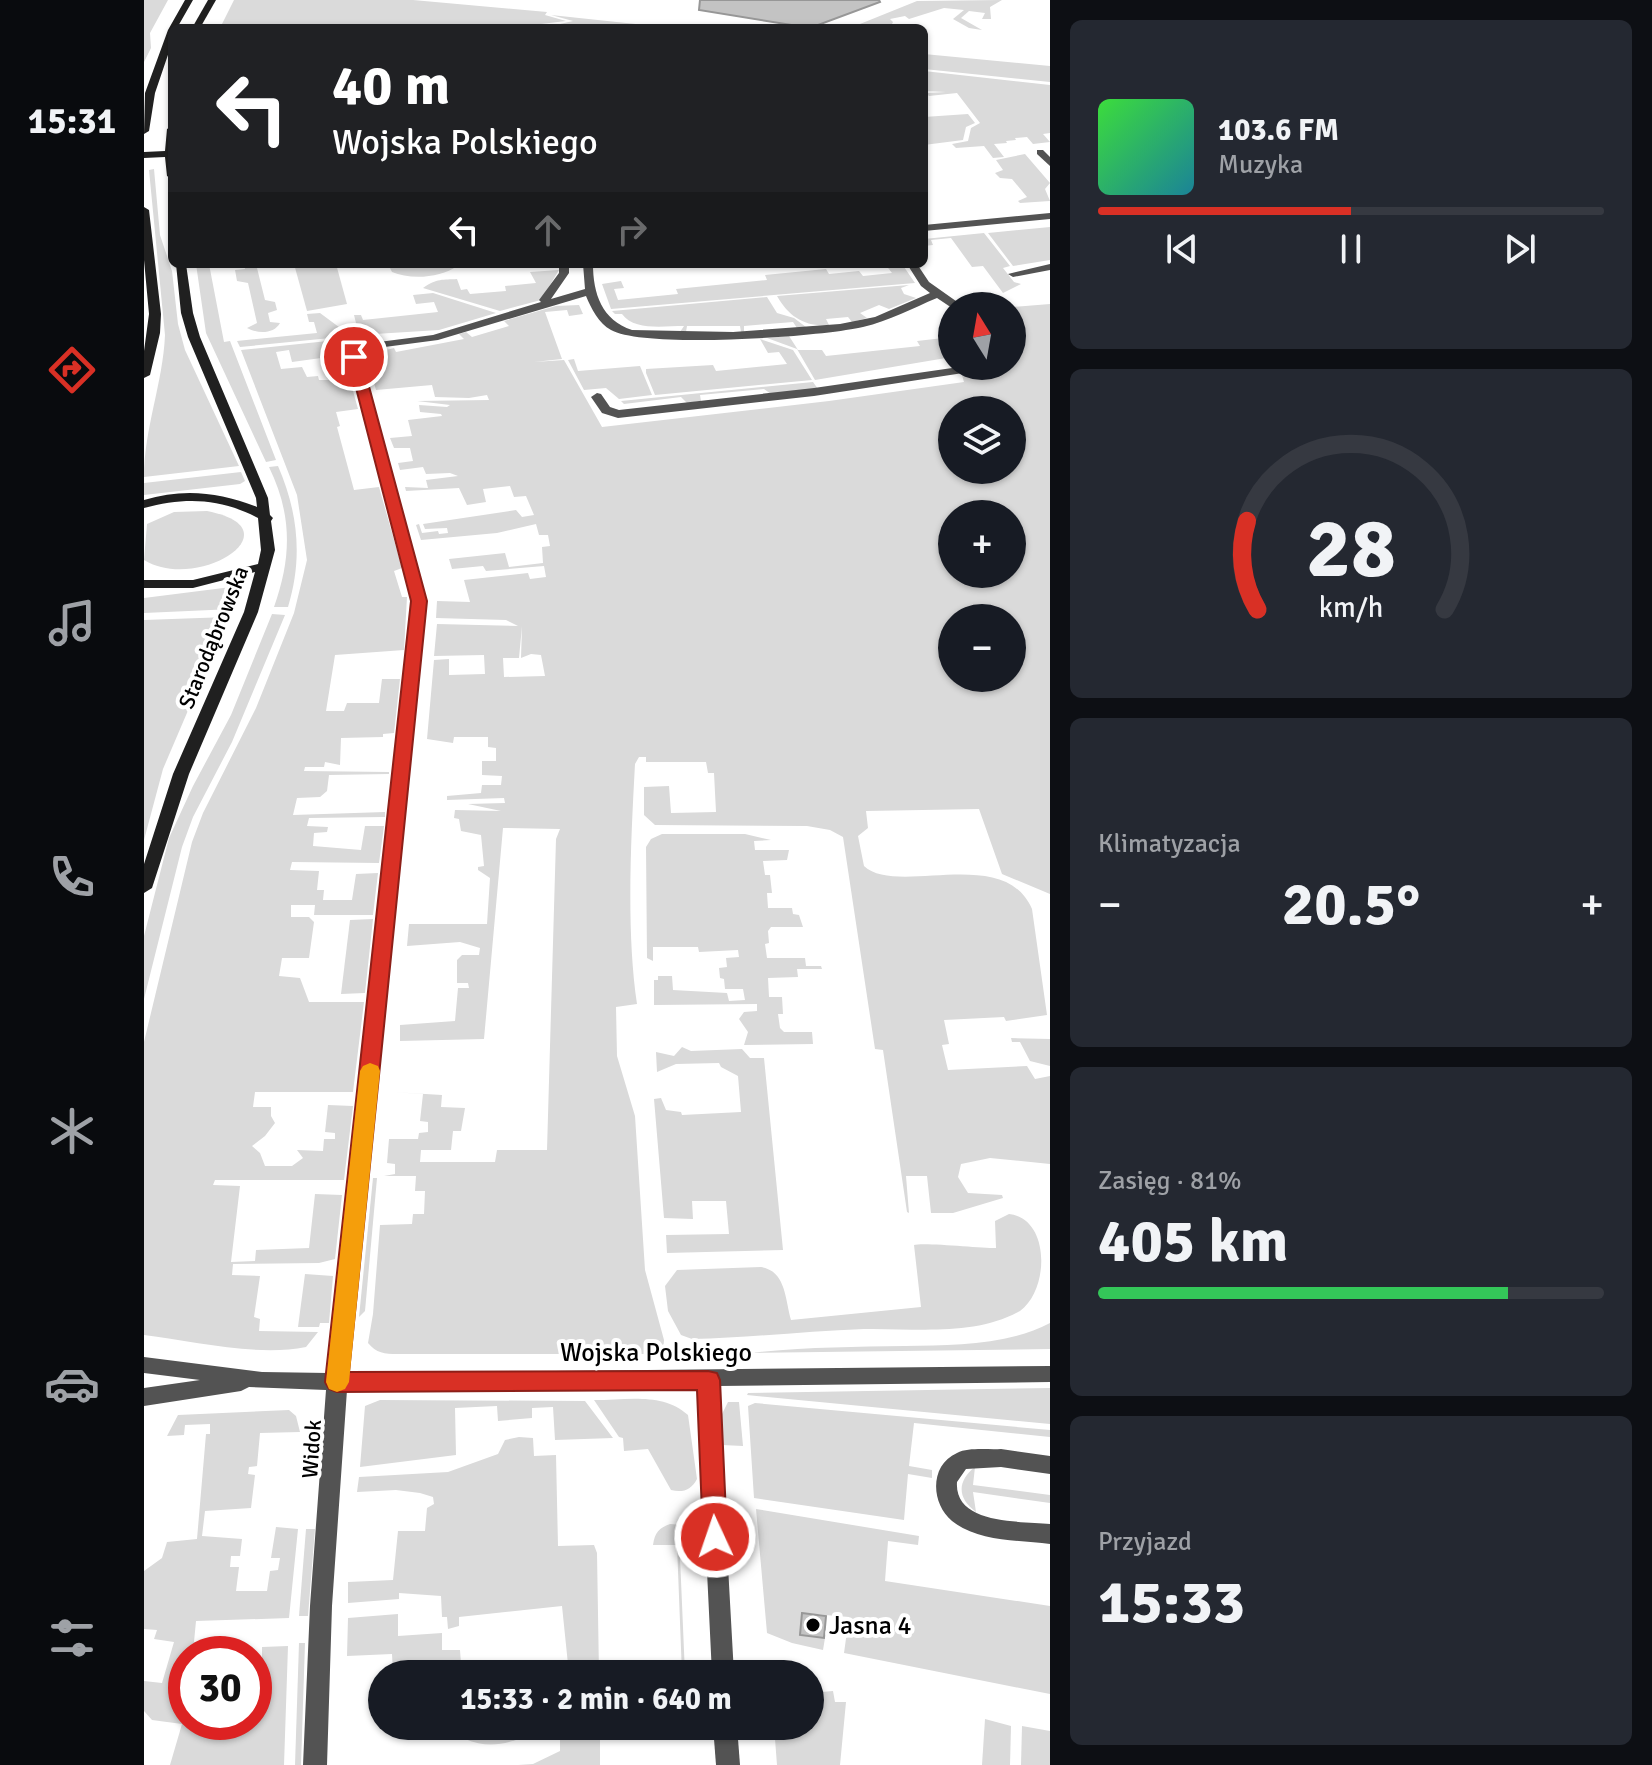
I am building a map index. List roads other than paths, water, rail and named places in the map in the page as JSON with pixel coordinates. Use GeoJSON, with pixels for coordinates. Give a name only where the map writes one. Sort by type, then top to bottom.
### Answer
{"type":"FeatureCollection","features":[{"type":"Feature","properties":{"kind":"street"},"geometry":{"type":"LineString","coordinates":[[175,24],[189,0]]}},
{"type":"Feature","properties":{"kind":"street"},"geometry":{"type":"LineString","coordinates":[[198,24],[212,0]]}},
{"type":"Feature","properties":{"kind":"street"},"geometry":{"type":"LineString","coordinates":[[144,131],[150,93],[168,41]]}},
{"type":"Feature","properties":{"kind":"street"},"geometry":{"type":"LineString","coordinates":[[144,146],[168,149]]}},
{"type":"Feature","properties":{"kind":"street"},"geometry":{"type":"LineString","coordinates":[[144,155],[168,150]]}},
{"type":"Feature","properties":{"kind":"street"},"geometry":{"type":"LineString","coordinates":[[1040,152],[1050,163]]}},
{"type":"Feature","properties":{"kind":"street"},"geometry":{"type":"LineString","coordinates":[[144,210],[155,314],[144,375]]}},
{"type":"Feature","properties":{"kind":"street"},"geometry":{"type":"LineString","coordinates":[[928,228],[1050,216]]}},
{"type":"Feature","properties":{"kind":"street"},"geometry":{"type":"LineString","coordinates":[[1013,274],[1050,267]]}},
{"type":"Feature","properties":{"kind":"street","name":"Starodąbrowska"},"geometry":{"type":"LineString","coordinates":[[144,888],[181,774],[251,612],[265,566],[267,518],[256,479],[194,337],[187,313],[181,268]]}},
{"type":"Feature","properties":{"kind":"street"},"geometry":{"type":"LineString","coordinates":[[564,268],[564,273],[545,300],[549,303],[587,292]]}},
{"type":"Feature","properties":{"kind":"street"},"geometry":{"type":"LineString","coordinates":[[588,268],[587,292],[615,328],[647,335],[753,334],[854,326],[938,293]]}},
{"type":"Feature","properties":{"kind":"street"},"geometry":{"type":"LineString","coordinates":[[915,268],[925,284],[938,292]]}},
{"type":"Feature","properties":{"kind":"street","name":"Widok"},"geometry":{"type":"LineString","coordinates":[[315,1765],[321,1606],[337,1382],[419,601],[355,353],[375,345],[434,338],[549,303]]}},
{"type":"Feature","properties":{"kind":"street"},"geometry":{"type":"LineString","coordinates":[[597,397],[606,410],[618,414],[821,392],[938,374]]}},
{"type":"Feature","properties":{"kind":"street"},"geometry":{"type":"LineString","coordinates":[[144,504],[184,496],[216,496],[243,503],[267,518]]}},
{"type":"Feature","properties":{"kind":"street"},"geometry":{"type":"LineString","coordinates":[[144,584],[193,584],[265,566]]}},
{"type":"Feature","properties":{"kind":"street","name":"Wojska Polskiego"},"geometry":{"type":"LineString","coordinates":[[144,1365],[262,1380],[337,1382],[1050,1374]]}},
{"type":"Feature","properties":{"kind":"street","name":"Wojska Polskiego"},"geometry":{"type":"LineString","coordinates":[[144,1397],[262,1380]]}},
{"type":"Feature","properties":{"kind":"street"},"geometry":{"type":"LineString","coordinates":[[708,1380],[722,1660]]}},
{"type":"Feature","properties":{"kind":"street"},"geometry":{"type":"LineString","coordinates":[[1050,1465],[1001,1458],[962,1460],[946,1478],[950,1506],[958,1516],[970,1522],[1050,1534]]}},
{"type":"Feature","properties":{"kind":"street"},"geometry":{"type":"LineString","coordinates":[[726,1740],[728,1765]]}},
{"type":"Feature","properties":{"kind":"place","name":"Jasna 4"},"geometry":{"type":"Point","coordinates":[813,1625]}}]}
